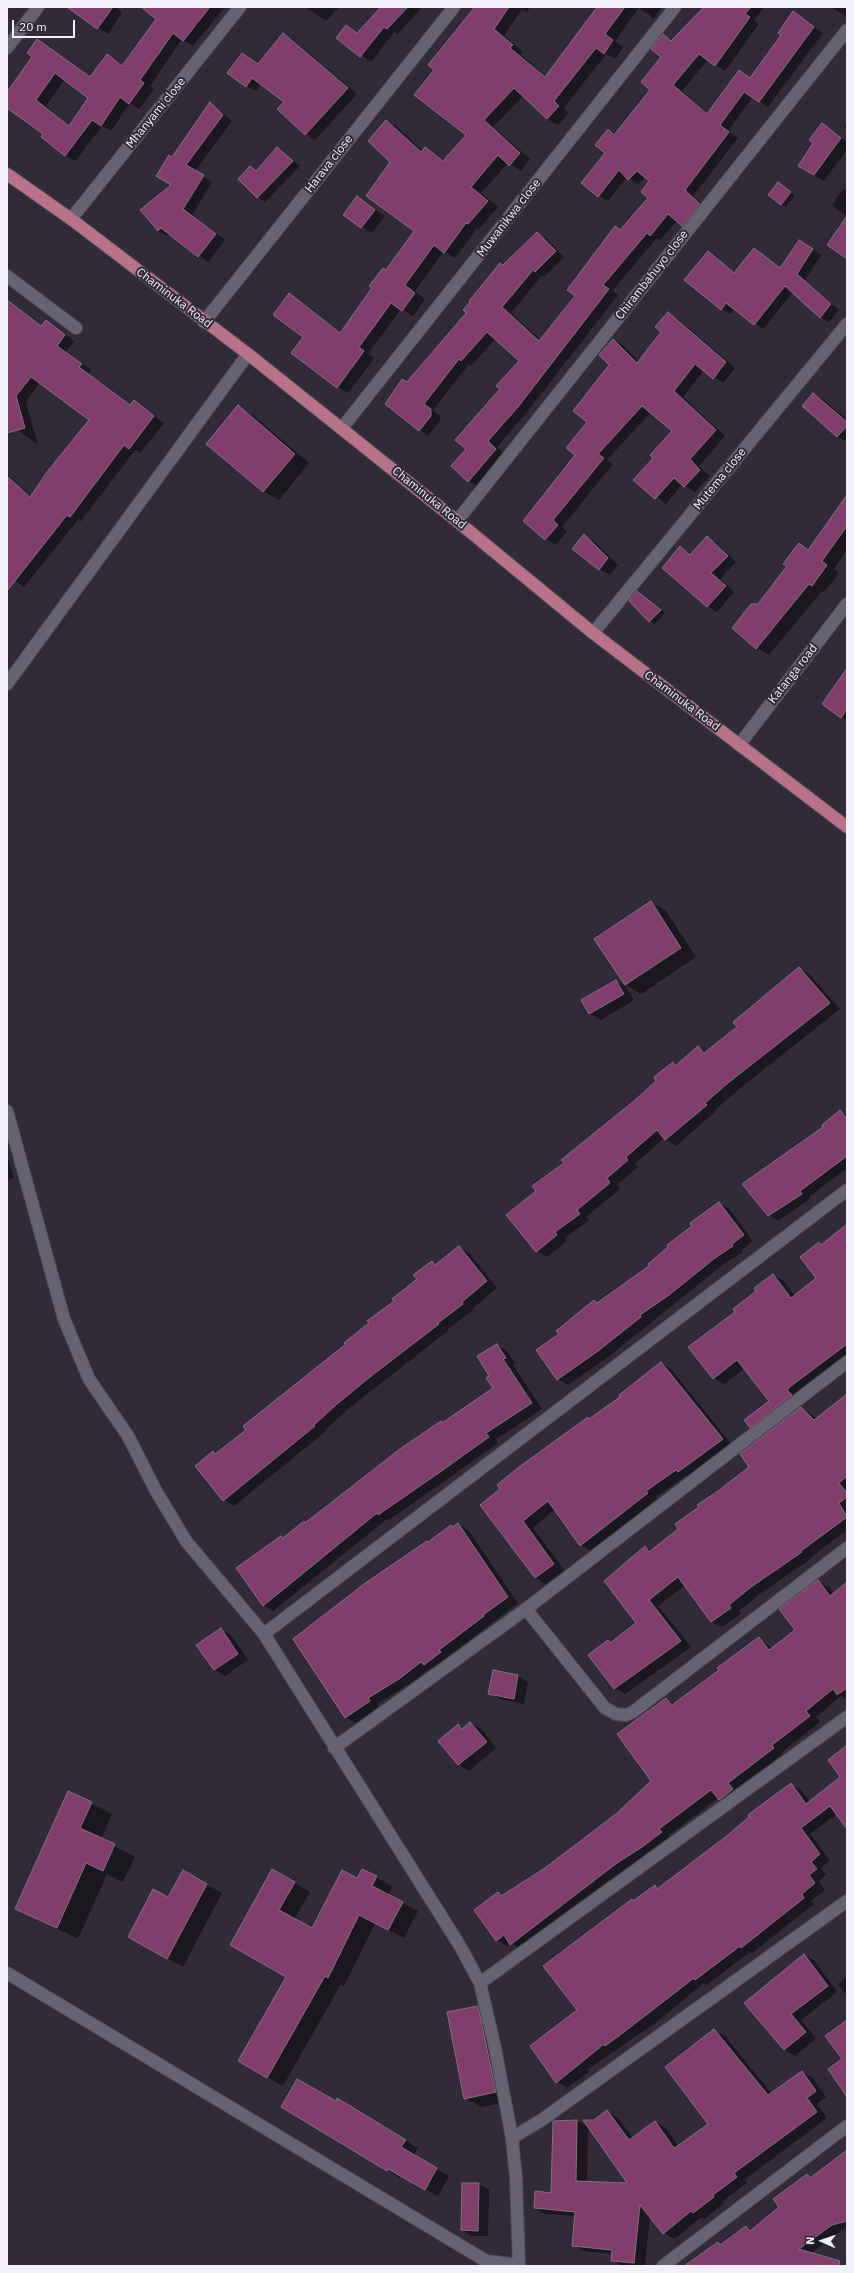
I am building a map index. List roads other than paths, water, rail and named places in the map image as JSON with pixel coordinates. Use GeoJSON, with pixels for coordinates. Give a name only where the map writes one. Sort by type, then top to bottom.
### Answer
{"type":"FeatureCollection","features":[{"type":"Feature","properties":{"kind":"main road","name":"Chaminuka Road"},"geometry":{"type":"LineString","coordinates":[[7,174],[71,219],[204,322],[248,354],[458,521],[593,633],[847,827]]}},
{"type":"Feature","properties":{"kind":"street"},"geometry":{"type":"LineString","coordinates":[[7,48],[38,7]]}},
{"type":"Feature","properties":{"kind":"street","name":"Mhanyami close"},"geometry":{"type":"LineString","coordinates":[[71,219],[240,7]]}},
{"type":"Feature","properties":{"kind":"street","name":"Harava close"},"geometry":{"type":"LineString","coordinates":[[204,322],[454,7]]}},
{"type":"Feature","properties":{"kind":"street","name":"Muwanikwa close"},"geometry":{"type":"LineString","coordinates":[[342,428],[676,7]]}},
{"type":"Feature","properties":{"kind":"street","name":"Chirambahuyo close"},"geometry":{"type":"LineString","coordinates":[[458,521],[847,30]]}},
{"type":"Feature","properties":{"kind":"street"},"geometry":{"type":"LineString","coordinates":[[7,276],[76,328]]}},
{"type":"Feature","properties":{"kind":"street","name":"Mutema close"},"geometry":{"type":"LineString","coordinates":[[593,633],[847,324]]}},
{"type":"Feature","properties":{"kind":"street"},"geometry":{"type":"LineString","coordinates":[[7,684],[248,354]]}},
{"type":"Feature","properties":{"kind":"street","name":"Katanga road"},"geometry":{"type":"LineString","coordinates":[[739,744],[847,604]]}},
{"type":"Feature","properties":{"kind":"street"},"geometry":{"type":"LineString","coordinates":[[7,1111],[64,1320],[89,1379],[128,1436],[156,1491],[186,1541],[264,1634],[334,1748],[442,1916],[480,1983],[495,2048],[512,2138],[516,2178],[520,2266],[486,2261],[7,1973]]}},
{"type":"Feature","properties":{"kind":"street"},"geometry":{"type":"LineString","coordinates":[[264,1634],[847,1190]]}},
{"type":"Feature","properties":{"kind":"street"},"geometry":{"type":"LineString","coordinates":[[334,1748],[526,1609],[847,1362]]}},
{"type":"Feature","properties":{"kind":"street"},"geometry":{"type":"LineString","coordinates":[[526,1609],[605,1708],[616,1714],[626,1715],[633,1712],[847,1548]]}},
{"type":"Feature","properties":{"kind":"street"},"geometry":{"type":"LineString","coordinates":[[480,1983],[847,1717]]}},
{"type":"Feature","properties":{"kind":"street"},"geometry":{"type":"LineString","coordinates":[[512,2138],[549,2114],[847,1901]]}},
{"type":"Feature","properties":{"kind":"street"},"geometry":{"type":"LineString","coordinates":[[663,2266],[847,2126]]}}]}
